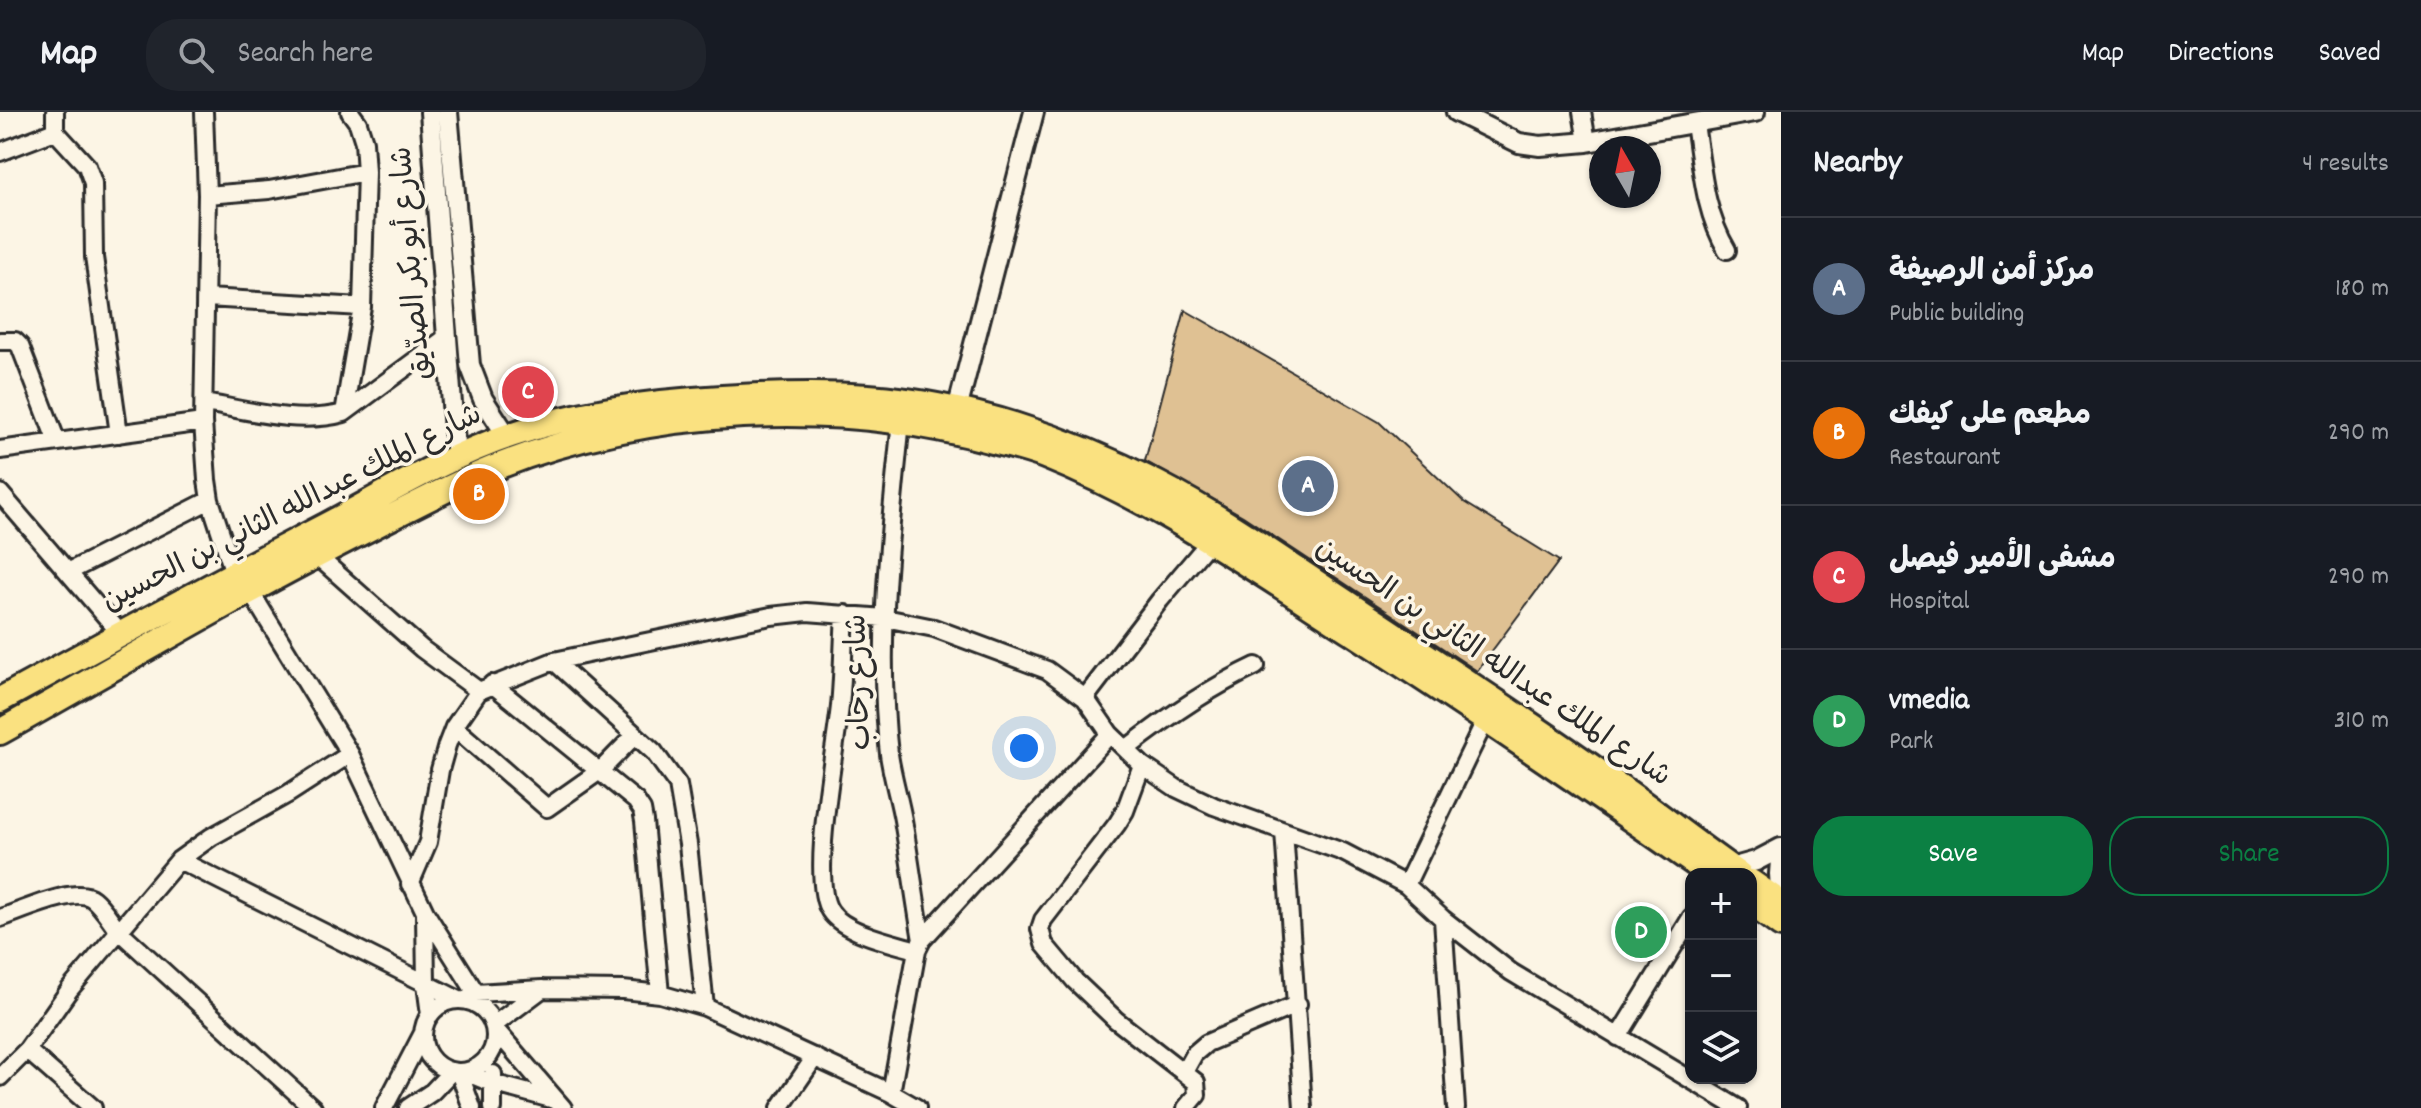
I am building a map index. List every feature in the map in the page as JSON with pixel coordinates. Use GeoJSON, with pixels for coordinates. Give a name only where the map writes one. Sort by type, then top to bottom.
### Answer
{"type":"FeatureCollection","features":[{"type":"Feature","properties":{"kind":"main road","name":"شارع الملك عبدالله الثاني بن الحسين"},"geometry":{"type":"LineString","coordinates":[[0,732],[242,582],[456,457],[533,427],[630,406],[812,394],[873,397],[957,410],[1046,436],[1122,467],[1215,515],[1290,579],[1486,719],[1605,788]]}},
{"type":"Feature","properties":{"kind":"main road","name":"شارع الملك عبدالله الثاني بن الحسين"},"geometry":{"type":"LineString","coordinates":[[0,700],[121,634],[242,582],[316,555],[467,479],[541,451],[609,433],[669,422],[809,415],[901,421],[928,425],[1041,455],[1138,499],[1210,541],[1290,579],[1721,868]]}},
{"type":"Feature","properties":{"kind":"main road"},"geometry":{"type":"LineString","coordinates":[[533,427],[541,451]]}},
{"type":"Feature","properties":{"kind":"main road"},"geometry":{"type":"LineString","coordinates":[[1757,886],[1781,903]]}},
{"type":"Feature","properties":{"kind":"main road"},"geometry":{"type":"LineString","coordinates":[[1757,907],[1781,925]]}},
{"type":"Feature","properties":{"kind":"street"},"geometry":{"type":"LineString","coordinates":[[55,112],[55,131],[87,166],[93,183],[94,257],[119,434]]}},
{"type":"Feature","properties":{"kind":"street"},"geometry":{"type":"LineString","coordinates":[[204,112],[207,298],[203,422],[210,500],[242,582],[350,754],[410,884],[470,1000],[559,1104]]}},
{"type":"Feature","properties":{"kind":"street"},"geometry":{"type":"LineString","coordinates":[[344,413],[362,307],[366,172],[364,142],[358,123],[350,112]]}},
{"type":"Feature","properties":{"kind":"street","name":"شارع أبو بكر الصدّيق"},"geometry":{"type":"LineString","coordinates":[[430,112],[456,457]]}},
{"type":"Feature","properties":{"kind":"street","name":"شارع أبو بكر الصدّيق"},"geometry":{"type":"LineString","coordinates":[[448,112],[470,365],[483,399],[507,436]]}},
{"type":"Feature","properties":{"kind":"street"},"geometry":{"type":"LineString","coordinates":[[957,410],[1034,112]]}},
{"type":"Feature","properties":{"kind":"street"},"geometry":{"type":"LineString","coordinates":[[1456,112],[1519,143],[1550,146],[1755,112]]}},
{"type":"Feature","properties":{"kind":"street"},"geometry":{"type":"LineString","coordinates":[[1582,112],[1587,142]]}},
{"type":"Feature","properties":{"kind":"street"},"geometry":{"type":"LineString","coordinates":[[1695,124],[1710,214],[1727,250]]}},
{"type":"Feature","properties":{"kind":"street"},"geometry":{"type":"LineString","coordinates":[[0,152],[55,131]]}},
{"type":"Feature","properties":{"kind":"street"},"geometry":{"type":"LineString","coordinates":[[207,195],[269,190],[366,172]]}},
{"type":"Feature","properties":{"kind":"street"},"geometry":{"type":"LineString","coordinates":[[207,298],[362,307]]}},
{"type":"Feature","properties":{"kind":"street"},"geometry":{"type":"LineString","coordinates":[[205,403],[278,415],[324,417],[344,413],[447,337]]}},
{"type":"Feature","properties":{"kind":"street"},"geometry":{"type":"LineString","coordinates":[[0,341],[15,341],[20,346],[57,442]]}},
{"type":"Feature","properties":{"kind":"street","name":"شارع رحاب"},"geometry":{"type":"LineString","coordinates":[[901,421],[885,618],[889,756],[903,821],[920,945]]}},
{"type":"Feature","properties":{"kind":"street"},"geometry":{"type":"LineString","coordinates":[[0,450],[203,422]]}},
{"type":"Feature","properties":{"kind":"street"},"geometry":{"type":"LineString","coordinates":[[0,493],[121,634]]}},
{"type":"Feature","properties":{"kind":"street"},"geometry":{"type":"LineString","coordinates":[[70,571],[210,500]]}},
{"type":"Feature","properties":{"kind":"street"},"geometry":{"type":"LineString","coordinates":[[1085,698],[1210,541]]}},
{"type":"Feature","properties":{"kind":"street"},"geometry":{"type":"LineString","coordinates":[[316,555],[422,649],[486,688],[601,770],[636,801],[642,810],[660,994]]}},
{"type":"Feature","properties":{"kind":"street"},"geometry":{"type":"LineString","coordinates":[[410,884],[428,842],[440,770],[454,727],[486,688],[554,661],[771,616],[807,612],[885,618],[934,628],[1047,670],[1085,698],[1110,734],[1142,765],[1176,788],[1214,806],[1343,852],[1406,885],[1443,919],[1511,972],[1738,1108]]}},
{"type":"Feature","properties":{"kind":"street"},"geometry":{"type":"LineString","coordinates":[[845,614],[840,705],[824,825],[824,900],[831,914],[863,933],[920,945]]}},
{"type":"Feature","properties":{"kind":"street"},"geometry":{"type":"LineString","coordinates":[[554,661],[654,752],[678,785],[688,844],[705,1007]]}},
{"type":"Feature","properties":{"kind":"street"},"geometry":{"type":"LineString","coordinates":[[1126,749],[1226,680],[1256,666]]}},
{"type":"Feature","properties":{"kind":"street"},"geometry":{"type":"LineString","coordinates":[[1406,885],[1486,719]]}},
{"type":"Feature","properties":{"kind":"street"},"geometry":{"type":"LineString","coordinates":[[454,727],[543,807],[552,807],[601,770],[635,735]]}},
{"type":"Feature","properties":{"kind":"street"},"geometry":{"type":"LineString","coordinates":[[891,1093],[920,945],[1110,734]]}},
{"type":"Feature","properties":{"kind":"street"},"geometry":{"type":"LineString","coordinates":[[0,1077],[27,1050],[70,989],[179,860],[211,837],[288,794],[350,754]]}},
{"type":"Feature","properties":{"kind":"street"},"geometry":{"type":"LineString","coordinates":[[1142,765],[1125,811],[1043,920],[1041,938],[1066,971],[1116,1020],[1198,1086],[1197,1095],[1186,1108]]}},
{"type":"Feature","properties":{"kind":"street"},"geometry":{"type":"LineString","coordinates":[[1284,831],[1303,1108]]}},
{"type":"Feature","properties":{"kind":"street"},"geometry":{"type":"LineString","coordinates":[[1738,868],[1781,848],[1781,903]]}},
{"type":"Feature","properties":{"kind":"street"},"geometry":{"type":"LineString","coordinates":[[179,860],[426,984],[470,1000]]}},
{"type":"Feature","properties":{"kind":"street"},"geometry":{"type":"LineString","coordinates":[[0,918],[70,895],[79,894],[93,900],[118,930],[313,1108]]}},
{"type":"Feature","properties":{"kind":"street"},"geometry":{"type":"LineString","coordinates":[[425,912],[426,984],[430,1015]]}},
{"type":"Feature","properties":{"kind":"street"},"geometry":{"type":"LineString","coordinates":[[1443,919],[1456,1108]]}},
{"type":"Feature","properties":{"kind":"street"},"geometry":{"type":"LineString","coordinates":[[1618,1037],[1685,928]]}},
{"type":"Feature","properties":{"kind":"street"},"geometry":{"type":"LineString","coordinates":[[493,1108],[495,1027],[542,989]]}},
{"type":"Feature","properties":{"kind":"street"},"geometry":{"type":"LineString","coordinates":[[384,1108],[430,1015],[442,1004],[542,989],[623,990],[660,994],[705,1007],[917,1108]]}},
{"type":"Feature","properties":{"kind":"street"},"geometry":{"type":"LineString","coordinates":[[1184,1072],[1194,1054],[1207,1043],[1298,1004]]}},
{"type":"Feature","properties":{"kind":"street"},"geometry":{"type":"LineString","coordinates":[[423,1033],[424,1046],[440,1066],[559,1104]]}},
{"type":"Feature","properties":{"kind":"street"},"geometry":{"type":"LineString","coordinates":[[408,1108],[458,1072],[485,1062],[494,1047]]}},
{"type":"Feature","properties":{"kind":"street"},"geometry":{"type":"LineString","coordinates":[[27,1050],[93,1108]]}},
{"type":"Feature","properties":{"kind":"street"},"geometry":{"type":"LineString","coordinates":[[780,1108],[815,1057]]}},
{"type":"Feature","properties":{"kind":"street"},"geometry":{"type":"LineString","coordinates":[[458,1072],[472,1108]]}},
{"type":"Feature","properties":{"kind":"building"},"geometry":{"type":"Polygon","coordinates":[[[1185,310],[1379,422],[1464,502],[1559,561],[1477,671],[1243,516],[1145,461],[1185,310]]]}},
{"type":"Feature","properties":{"kind":"place","name":"مشفى الأمير فيصل"},"geometry":{"type":"Point","coordinates":[528,392]}},
{"type":"Feature","properties":{"kind":"place","name":"مركز أمن الرصيفة"},"geometry":{"type":"Point","coordinates":[1308,486]}},
{"type":"Feature","properties":{"kind":"place","name":"مطعم على كيفك"},"geometry":{"type":"Point","coordinates":[479,494]}},
{"type":"Feature","properties":{"kind":"place","name":"vmedia"},"geometry":{"type":"Point","coordinates":[1641,932]}}]}
